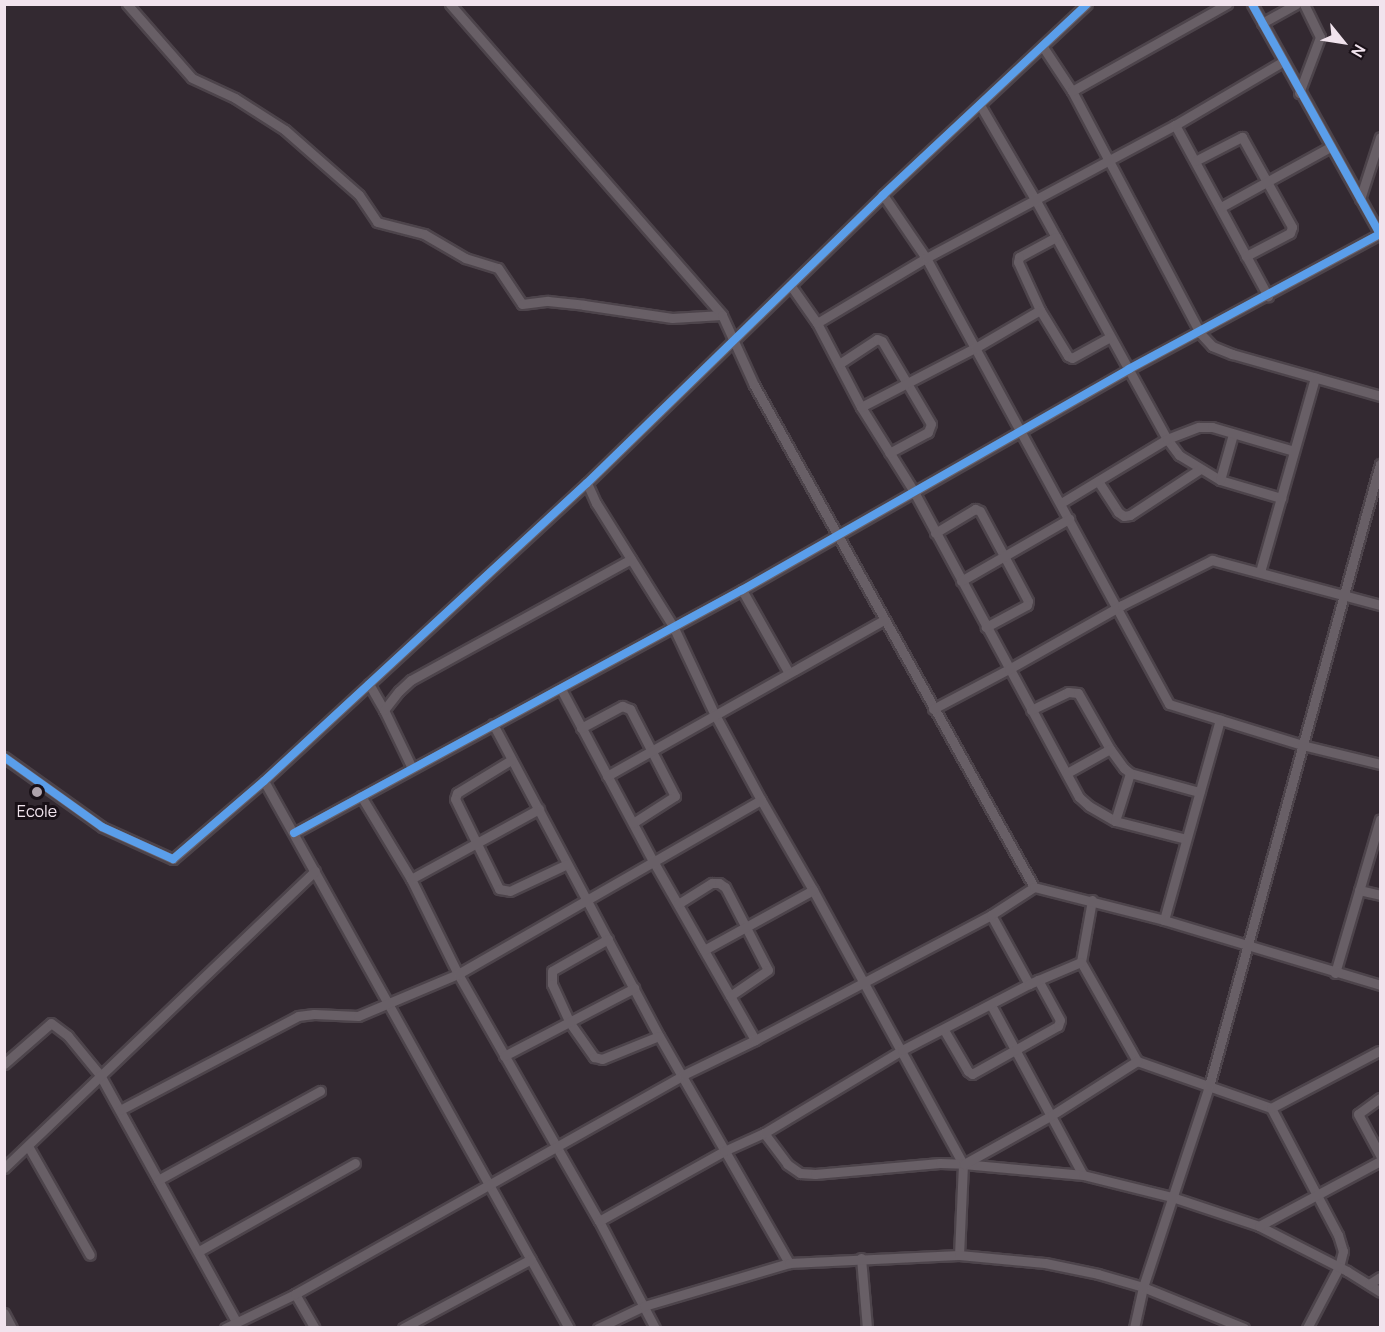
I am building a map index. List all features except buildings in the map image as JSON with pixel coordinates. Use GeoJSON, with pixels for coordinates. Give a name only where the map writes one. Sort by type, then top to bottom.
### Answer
{"type":"FeatureCollection","features":[{"type":"Feature","properties":{"kind":"street"},"geometry":{"type":"LineString","coordinates":[[127,4],[192,78],[235,98],[285,130],[359,195],[377,222],[424,234],[465,258],[498,268],[522,304],[548,302],[584,304],[672,318],[722,315]]}},
{"type":"Feature","properties":{"kind":"street"},"geometry":{"type":"LineString","coordinates":[[450,4],[722,315],[754,385],[1034,887]]}},
{"type":"Feature","properties":{"kind":"street"},"geometry":{"type":"LineString","coordinates":[[4,757],[102,826],[174,859],[264,781],[586,483],[883,195],[1087,4]]}},
{"type":"Feature","properties":{"kind":"street"},"geometry":{"type":"LineString","coordinates":[[1072,92],[1227,4]]}},
{"type":"Feature","properties":{"kind":"street"},"geometry":{"type":"LineString","coordinates":[[294,833],[492,723],[561,690],[673,626],[742,590],[913,490],[1129,369],[1200,333],[1380,234],[1299,93],[1252,4]]}},
{"type":"Feature","properties":{"kind":"street"},"geometry":{"type":"LineString","coordinates":[[1262,23],[1296,4]]}},
{"type":"Feature","properties":{"kind":"street"},"geometry":{"type":"LineString","coordinates":[[1299,93],[1320,37],[1304,4]]}},
{"type":"Feature","properties":{"kind":"street"},"geometry":{"type":"LineString","coordinates":[[1043,47],[1072,92],[1200,333],[1212,346],[1222,351],[1380,396]]}},
{"type":"Feature","properties":{"kind":"street"},"geometry":{"type":"LineString","coordinates":[[817,322],[926,258],[1175,125],[1282,62]]}},
{"type":"Feature","properties":{"kind":"street"},"geometry":{"type":"LineString","coordinates":[[980,105],[1035,199],[1167,439],[1181,458],[1220,480],[1281,498]]}},
{"type":"Feature","properties":{"kind":"street"},"geometry":{"type":"LineString","coordinates":[[1175,125],[1268,296]]}},
{"type":"Feature","properties":{"kind":"street"},"geometry":{"type":"LineString","coordinates":[[1195,161],[1242,137],[1267,181],[1292,231],[1246,256]]}},
{"type":"Feature","properties":{"kind":"street"},"geometry":{"type":"LineString","coordinates":[[1360,200],[1380,137]]}},
{"type":"Feature","properties":{"kind":"street"},"geometry":{"type":"LineString","coordinates":[[1221,207],[1330,147]]}},
{"type":"Feature","properties":{"kind":"street"},"geometry":{"type":"LineString","coordinates":[[883,195],[926,258],[1169,704],[1302,745],[1380,764]]}},
{"type":"Feature","properties":{"kind":"street"},"geometry":{"type":"LineString","coordinates":[[1056,237],[1019,257],[1018,262],[1040,310],[1068,356],[1072,358],[1110,337]]}},
{"type":"Feature","properties":{"kind":"street"},"geometry":{"type":"LineString","coordinates":[[791,286],[817,322],[861,407],[913,490],[1079,797],[1089,806],[1115,820],[1186,839]]}},
{"type":"Feature","properties":{"kind":"street"},"geometry":{"type":"LineString","coordinates":[[861,407],[975,348],[1040,310]]}},
{"type":"Feature","properties":{"kind":"street"},"geometry":{"type":"LineString","coordinates":[[839,364],[877,339],[885,343],[908,383],[931,424],[930,428],[889,453]]}},
{"type":"Feature","properties":{"kind":"street"},"geometry":{"type":"LineString","coordinates":[[1260,572],[1315,378]]}},
{"type":"Feature","properties":{"kind":"street"},"geometry":{"type":"LineString","coordinates":[[1061,503],[1167,439],[1199,427],[1294,450]]}},
{"type":"Feature","properties":{"kind":"street"},"geometry":{"type":"LineString","coordinates":[[1220,480],[1233,434]]}},
{"type":"Feature","properties":{"kind":"street"},"geometry":{"type":"LineString","coordinates":[[1134,1328],[1143,1287],[1209,1086],[1380,464]]}},
{"type":"Feature","properties":{"kind":"street"},"geometry":{"type":"LineString","coordinates":[[1098,481],[1118,512],[1124,516],[1130,515],[1200,469]]}},
{"type":"Feature","properties":{"kind":"street"},"geometry":{"type":"LineString","coordinates":[[586,483],[596,503],[673,626],[714,713],[963,1164],[960,1255]]}},
{"type":"Feature","properties":{"kind":"street"},"geometry":{"type":"LineString","coordinates":[[935,533],[978,509],[1003,555],[1028,603],[986,627]]}},
{"type":"Feature","properties":{"kind":"street"},"geometry":{"type":"LineString","coordinates":[[961,581],[1069,519]]}},
{"type":"Feature","properties":{"kind":"street"},"geometry":{"type":"LineString","coordinates":[[384,710],[411,680],[631,559]]}},
{"type":"Feature","properties":{"kind":"street"},"geometry":{"type":"LineString","coordinates":[[933,709],[1117,608],[1212,560],[1380,605]]}},
{"type":"Feature","properties":{"kind":"street"},"geometry":{"type":"LineString","coordinates":[[742,590],[789,673]]}},
{"type":"Feature","properties":{"kind":"street"},"geometry":{"type":"LineString","coordinates":[[607,776],[714,713],[884,620]]}},
{"type":"Feature","properties":{"kind":"street"},"geometry":{"type":"LineString","coordinates":[[369,684],[412,768]]}},
{"type":"Feature","properties":{"kind":"street"},"geometry":{"type":"LineString","coordinates":[[561,690],[653,861],[755,1040]]}},
{"type":"Feature","properties":{"kind":"street"},"geometry":{"type":"LineString","coordinates":[[1030,710],[1068,692],[1078,693],[1110,749],[1130,773],[1199,792]]}},
{"type":"Feature","properties":{"kind":"street"},"geometry":{"type":"LineString","coordinates":[[581,728],[626,706],[630,709],[675,796],[633,823]]}},
{"type":"Feature","properties":{"kind":"street"},"geometry":{"type":"LineString","coordinates":[[1164,920],[1220,720]]}},
{"type":"Feature","properties":{"kind":"street"},"geometry":{"type":"LineString","coordinates":[[492,723],[659,1036],[789,1263]]}},
{"type":"Feature","properties":{"kind":"street"},"geometry":{"type":"LineString","coordinates":[[1066,773],[1110,749]]}},
{"type":"Feature","properties":{"kind":"street"},"geometry":{"type":"LineString","coordinates":[[511,760],[457,793],[456,804],[499,889],[505,891],[567,864]]}},
{"type":"Feature","properties":{"kind":"street"},"geometry":{"type":"LineString","coordinates":[[1115,820],[1130,773]]}},
{"type":"Feature","properties":{"kind":"street"},"geometry":{"type":"LineString","coordinates":[[264,781],[569,1328]]}},
{"type":"Feature","properties":{"kind":"street"},"geometry":{"type":"LineString","coordinates":[[361,796],[411,879],[458,974],[599,1221],[655,1328]]}},
{"type":"Feature","properties":{"kind":"street"},"geometry":{"type":"LineString","coordinates":[[120,1110],[298,1016],[314,1014],[358,1016],[458,974],[586,898],[761,800]]}},
{"type":"Feature","properties":{"kind":"street"},"geometry":{"type":"LineString","coordinates":[[411,879],[539,809]]}},
{"type":"Feature","properties":{"kind":"street"},"geometry":{"type":"LineString","coordinates":[[1335,973],[1359,890],[1377,845],[1380,819]]}},
{"type":"Feature","properties":{"kind":"street"},"geometry":{"type":"LineString","coordinates":[[4,1168],[315,871]]}},
{"type":"Feature","properties":{"kind":"street"},"geometry":{"type":"LineString","coordinates":[[678,904],[712,883],[719,883],[725,888],[747,926],[768,970],[730,996]]}},
{"type":"Feature","properties":{"kind":"street"},"geometry":{"type":"LineString","coordinates":[[225,1328],[295,1294],[488,1182],[683,1075],[755,1040],[991,915],[1034,887],[1164,920],[1380,986]]}},
{"type":"Feature","properties":{"kind":"street"},"geometry":{"type":"LineString","coordinates":[[704,950],[813,890]]}},
{"type":"Feature","properties":{"kind":"street"},"geometry":{"type":"LineString","coordinates":[[1359,890],[1380,895]]}},
{"type":"Feature","properties":{"kind":"street"},"geometry":{"type":"LineString","coordinates":[[1092,900],[1081,962],[1137,1061],[1271,1108],[1342,1246],[1339,1267],[1307,1328]]}},
{"type":"Feature","properties":{"kind":"street"},"geometry":{"type":"LineString","coordinates":[[944,1030],[970,1073],[1060,1023],[991,915]]}},
{"type":"Feature","properties":{"kind":"street"},"geometry":{"type":"LineString","coordinates":[[608,939],[552,971],[552,984],[570,1023],[594,1057],[602,1059],[659,1036]]}},
{"type":"Feature","properties":{"kind":"street"},"geometry":{"type":"LineString","coordinates":[[599,1221],[724,1151],[764,1133],[902,1050],[1034,982],[1081,962]]}},
{"type":"Feature","properties":{"kind":"street"},"geometry":{"type":"LineString","coordinates":[[504,1056],[634,988]]}},
{"type":"Feature","properties":{"kind":"street"},"geometry":{"type":"LineString","coordinates":[[991,1005],[1083,1175]]}},
{"type":"Feature","properties":{"kind":"street"},"geometry":{"type":"LineString","coordinates":[[4,1064],[51,1023],[68,1036],[100,1075],[236,1321]]}},
{"type":"Feature","properties":{"kind":"street"},"geometry":{"type":"LineString","coordinates":[[1271,1108],[1380,1051]]}},
{"type":"Feature","properties":{"kind":"street"},"geometry":{"type":"LineString","coordinates":[[963,1164],[1052,1115],[1137,1061]]}},
{"type":"Feature","properties":{"kind":"street"},"geometry":{"type":"LineString","coordinates":[[158,1180],[320,1092]]}},
{"type":"Feature","properties":{"kind":"street"},"geometry":{"type":"LineString","coordinates":[[1380,1098],[1358,1115],[1380,1155]]}},
{"type":"Feature","properties":{"kind":"street"},"geometry":{"type":"LineString","coordinates":[[764,1133],[787,1164],[800,1173],[815,1174],[940,1163],[963,1164],[1083,1175],[1172,1197],[1259,1226],[1339,1267],[1380,1292]]}},
{"type":"Feature","properties":{"kind":"street"},"geometry":{"type":"LineString","coordinates":[[28,1146],[90,1255]]}},
{"type":"Feature","properties":{"kind":"street"},"geometry":{"type":"LineString","coordinates":[[1259,1226],[1317,1197],[1380,1161]]}},
{"type":"Feature","properties":{"kind":"street"},"geometry":{"type":"LineString","coordinates":[[199,1251],[355,1163]]}},
{"type":"Feature","properties":{"kind":"street"},"geometry":{"type":"LineString","coordinates":[[598,1328],[644,1306],[789,1263],[960,1255],[1045,1263],[1143,1287],[1244,1328]]}},
{"type":"Feature","properties":{"kind":"street"},"geometry":{"type":"LineString","coordinates":[[861,1258],[867,1328]]}},
{"type":"Feature","properties":{"kind":"street"},"geometry":{"type":"LineString","coordinates":[[404,1328],[531,1259]]}},
{"type":"Feature","properties":{"kind":"street"},"geometry":{"type":"LineString","coordinates":[[1369,1284],[1380,1277]]}},
{"type":"Feature","properties":{"kind":"street"},"geometry":{"type":"LineString","coordinates":[[295,1294],[315,1328]]}},
{"type":"Feature","properties":{"kind":"street"},"geometry":{"type":"LineString","coordinates":[[4,1313],[12,1328]]}},
{"type":"Feature","properties":{"kind":"cycle path"},"geometry":{"type":"LineString","coordinates":[[4,757],[102,827],[173,859],[264,781],[587,483],[883,195],[1087,4]]}},
{"type":"Feature","properties":{"kind":"cycle path"},"geometry":{"type":"LineString","coordinates":[[294,833],[742,590],[1129,369],[1380,234],[1252,4]]}},
{"type":"Feature","properties":{"kind":"place","name":"Ecole"},"geometry":{"type":"Point","coordinates":[37,792]}}]}
